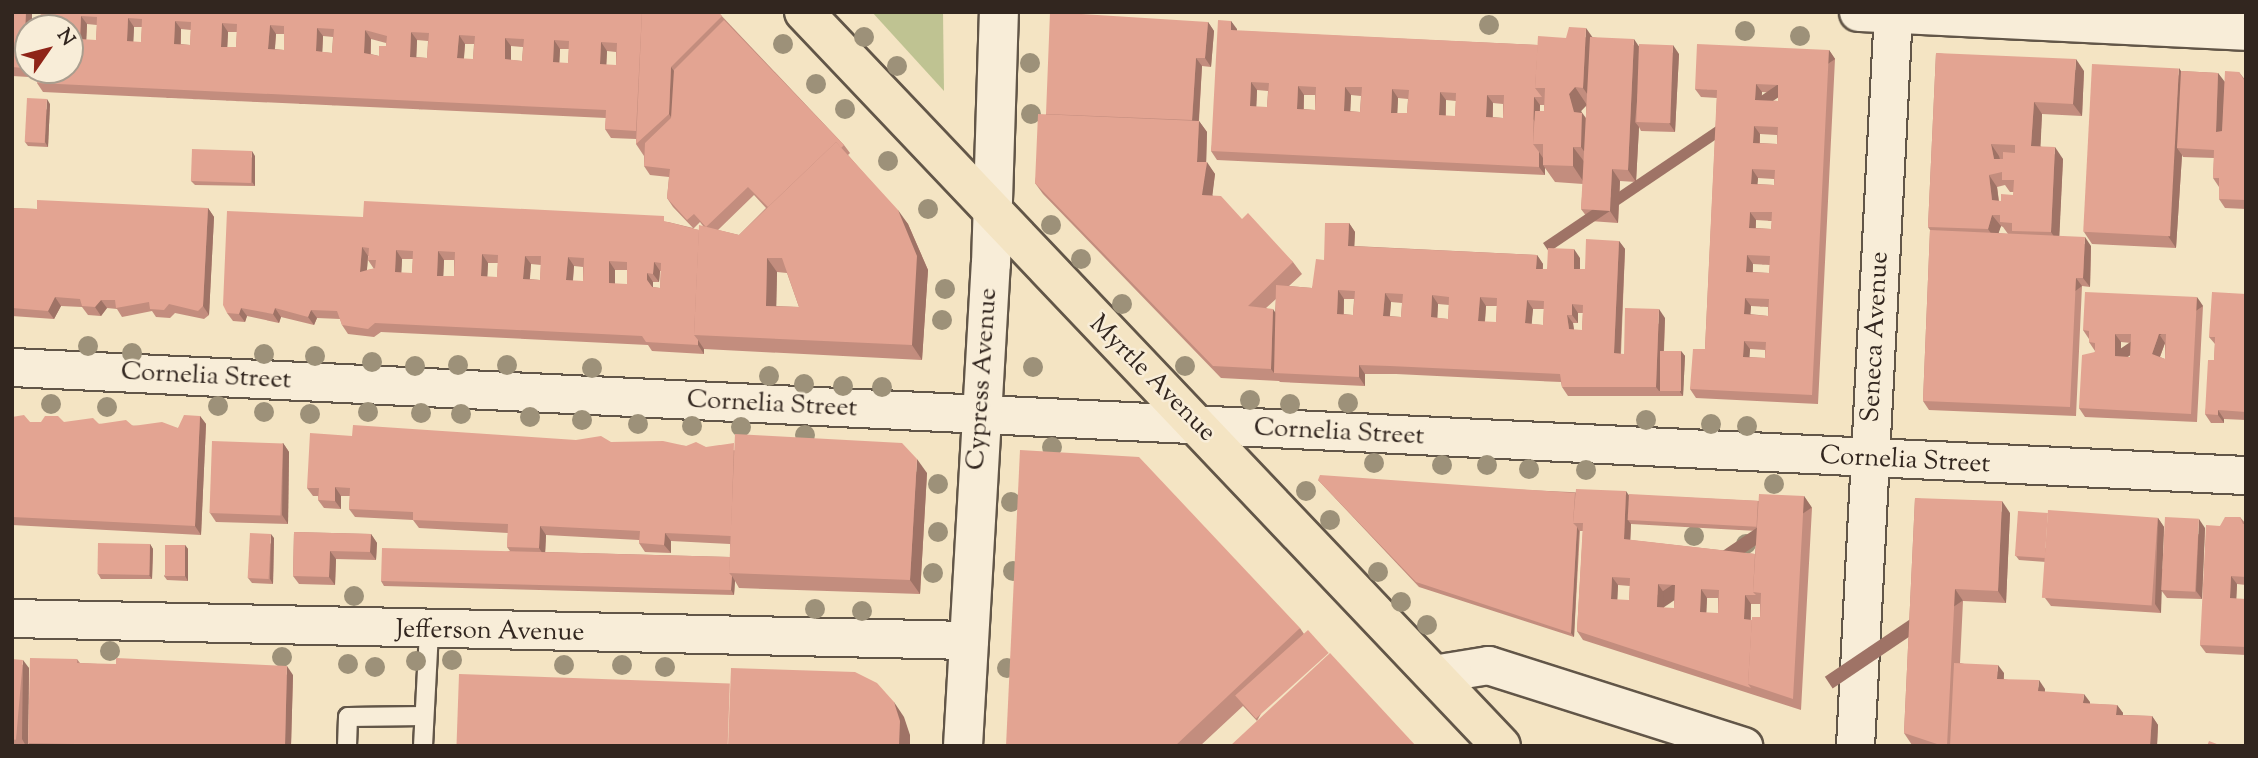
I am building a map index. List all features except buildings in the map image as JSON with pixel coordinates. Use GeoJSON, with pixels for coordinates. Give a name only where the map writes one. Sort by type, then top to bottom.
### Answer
{"type":"FeatureCollection","features":[{"type":"Feature","properties":{"kind":"main road","name":"Myrtle Avenue"},"geometry":{"type":"LineString","coordinates":[[804,12],[1501,746]]}},
{"type":"Feature","properties":{"kind":"main road","name":"Cypress Avenue"},"geometry":{"type":"LineString","coordinates":[[963,746],[979,415],[991,264],[989,209],[999,12]]}},
{"type":"Feature","properties":{"kind":"street"},"geometry":{"type":"LineString","coordinates":[[1881,13],[2246,31]]}},
{"type":"Feature","properties":{"kind":"street","name":"Seneca Avenue"},"geometry":{"type":"LineString","coordinates":[[1855,746],[1870,460],[1881,13]]}},
{"type":"Feature","properties":{"kind":"street","name":"Cornelia Street"},"geometry":{"type":"LineString","coordinates":[[12,367],[1870,460],[2246,475]]}},
{"type":"Feature","properties":{"kind":"street","name":"Jefferson Avenue"},"geometry":{"type":"LineString","coordinates":[[12,618],[429,631],[969,640]]}},
{"type":"Feature","properties":{"kind":"street"},"geometry":{"type":"LineString","coordinates":[[1433,674],[1488,665],[1743,746]]}},
{"type":"Feature","properties":{"kind":"lane"},"geometry":{"type":"LineString","coordinates":[[423,746],[429,631]]}},
{"type":"Feature","properties":{"kind":"lane"},"geometry":{"type":"LineString","coordinates":[[347,746],[348,717],[424,716]]}},
{"type":"Feature","properties":{"kind":"green space"},"geometry":{"type":"Polygon","coordinates":[[[872,12],[943,12],[944,91],[872,12]]]}}]}
